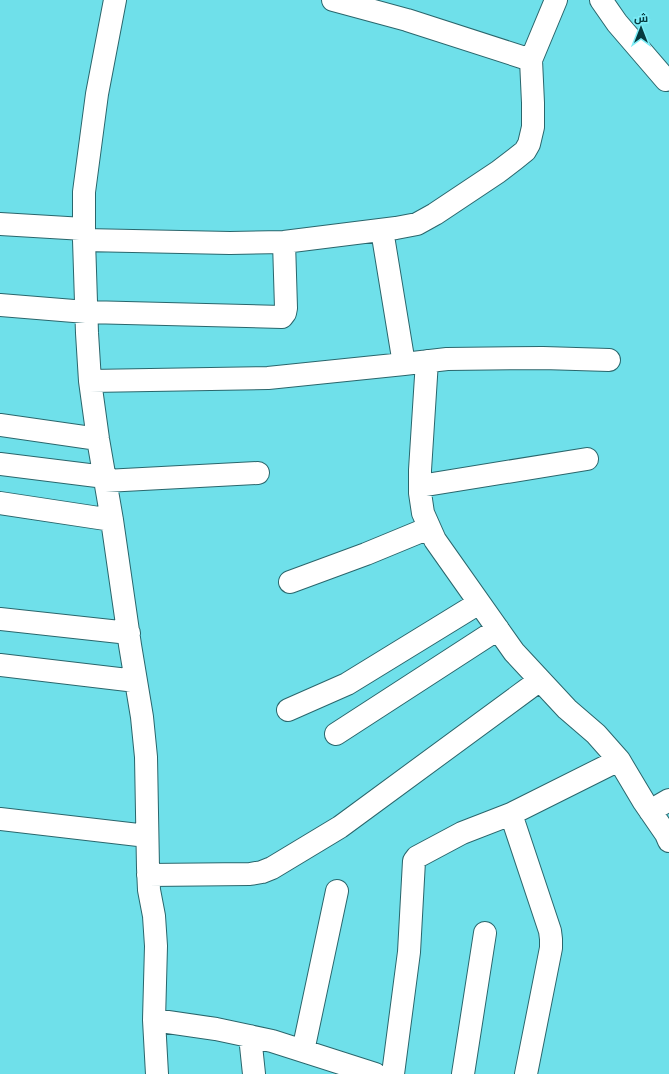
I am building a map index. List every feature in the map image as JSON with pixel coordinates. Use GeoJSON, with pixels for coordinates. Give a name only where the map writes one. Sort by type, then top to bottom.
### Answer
{"type":"FeatureCollection","features":[{"type":"Feature","properties":{"kind":"street"},"geometry":{"type":"LineString","coordinates":[[115,0],[97,94],[84,192],[86,312],[90,381],[142,717],[146,757],[148,875],[154,916],[156,946],[154,1020],[157,1074]]}},
{"type":"Feature","properties":{"kind":"street"},"geometry":{"type":"LineString","coordinates":[[333,0],[407,20],[531,60]]}},
{"type":"Feature","properties":{"kind":"street"},"geometry":{"type":"LineString","coordinates":[[0,224],[84,235],[230,243],[284,242],[382,230],[417,224],[498,172],[525,150],[529,144],[533,126],[531,60],[556,0]]}},
{"type":"Feature","properties":{"kind":"street"},"geometry":{"type":"LineString","coordinates":[[601,0],[617,23],[666,80]]}},
{"type":"Feature","properties":{"kind":"street"},"geometry":{"type":"LineString","coordinates":[[382,230],[404,364]]}},
{"type":"Feature","properties":{"kind":"street"},"geometry":{"type":"LineString","coordinates":[[0,305],[86,312],[282,317],[286,308],[284,242]]}},
{"type":"Feature","properties":{"kind":"street"},"geometry":{"type":"LineString","coordinates":[[90,381],[268,378],[447,359],[543,358],[609,360]]}},
{"type":"Feature","properties":{"kind":"street"},"geometry":{"type":"LineString","coordinates":[[427,361],[420,493],[423,513],[434,540],[514,652],[567,709],[596,734],[619,760],[669,841]]}},
{"type":"Feature","properties":{"kind":"street"},"geometry":{"type":"LineString","coordinates":[[0,425],[98,439]]}},
{"type":"Feature","properties":{"kind":"street"},"geometry":{"type":"LineString","coordinates":[[420,486],[587,459]]}},
{"type":"Feature","properties":{"kind":"street"},"geometry":{"type":"LineString","coordinates":[[0,464],[105,479],[258,473]]}},
{"type":"Feature","properties":{"kind":"street"},"geometry":{"type":"LineString","coordinates":[[0,503],[112,520]]}},
{"type":"Feature","properties":{"kind":"street"},"geometry":{"type":"LineString","coordinates":[[290,582],[366,554],[429,528]]}},
{"type":"Feature","properties":{"kind":"street"},"geometry":{"type":"LineString","coordinates":[[288,710],[347,684],[479,603]]}},
{"type":"Feature","properties":{"kind":"street"},"geometry":{"type":"LineString","coordinates":[[0,619],[129,633]]}},
{"type":"Feature","properties":{"kind":"street"},"geometry":{"type":"LineString","coordinates":[[336,734],[498,629]]}},
{"type":"Feature","properties":{"kind":"street"},"geometry":{"type":"LineString","coordinates":[[0,665],[136,681]]}},
{"type":"Feature","properties":{"kind":"street"},"geometry":{"type":"LineString","coordinates":[[148,875],[250,874],[262,872],[272,868],[340,826],[540,680]]}},
{"type":"Feature","properties":{"kind":"street"},"geometry":{"type":"LineString","coordinates":[[393,1074],[409,952],[414,860],[457,836],[511,814],[619,760]]}},
{"type":"Feature","properties":{"kind":"street"},"geometry":{"type":"LineString","coordinates":[[650,811],[669,800]]}},
{"type":"Feature","properties":{"kind":"street"},"geometry":{"type":"LineString","coordinates":[[511,814],[550,931],[551,939],[551,948],[526,1074]]}},
{"type":"Feature","properties":{"kind":"street"},"geometry":{"type":"LineString","coordinates":[[0,819],[147,836]]}},
{"type":"Feature","properties":{"kind":"street"},"geometry":{"type":"LineString","coordinates":[[303,1051],[337,891]]}},
{"type":"Feature","properties":{"kind":"street"},"geometry":{"type":"LineString","coordinates":[[463,1074],[486,933]]}},
{"type":"Feature","properties":{"kind":"street"},"geometry":{"type":"LineString","coordinates":[[154,1020],[216,1029],[272,1041],[303,1051],[343,1069],[375,1074]]}},
{"type":"Feature","properties":{"kind":"street"},"geometry":{"type":"LineString","coordinates":[[250,1036],[254,1074]]}}]}
